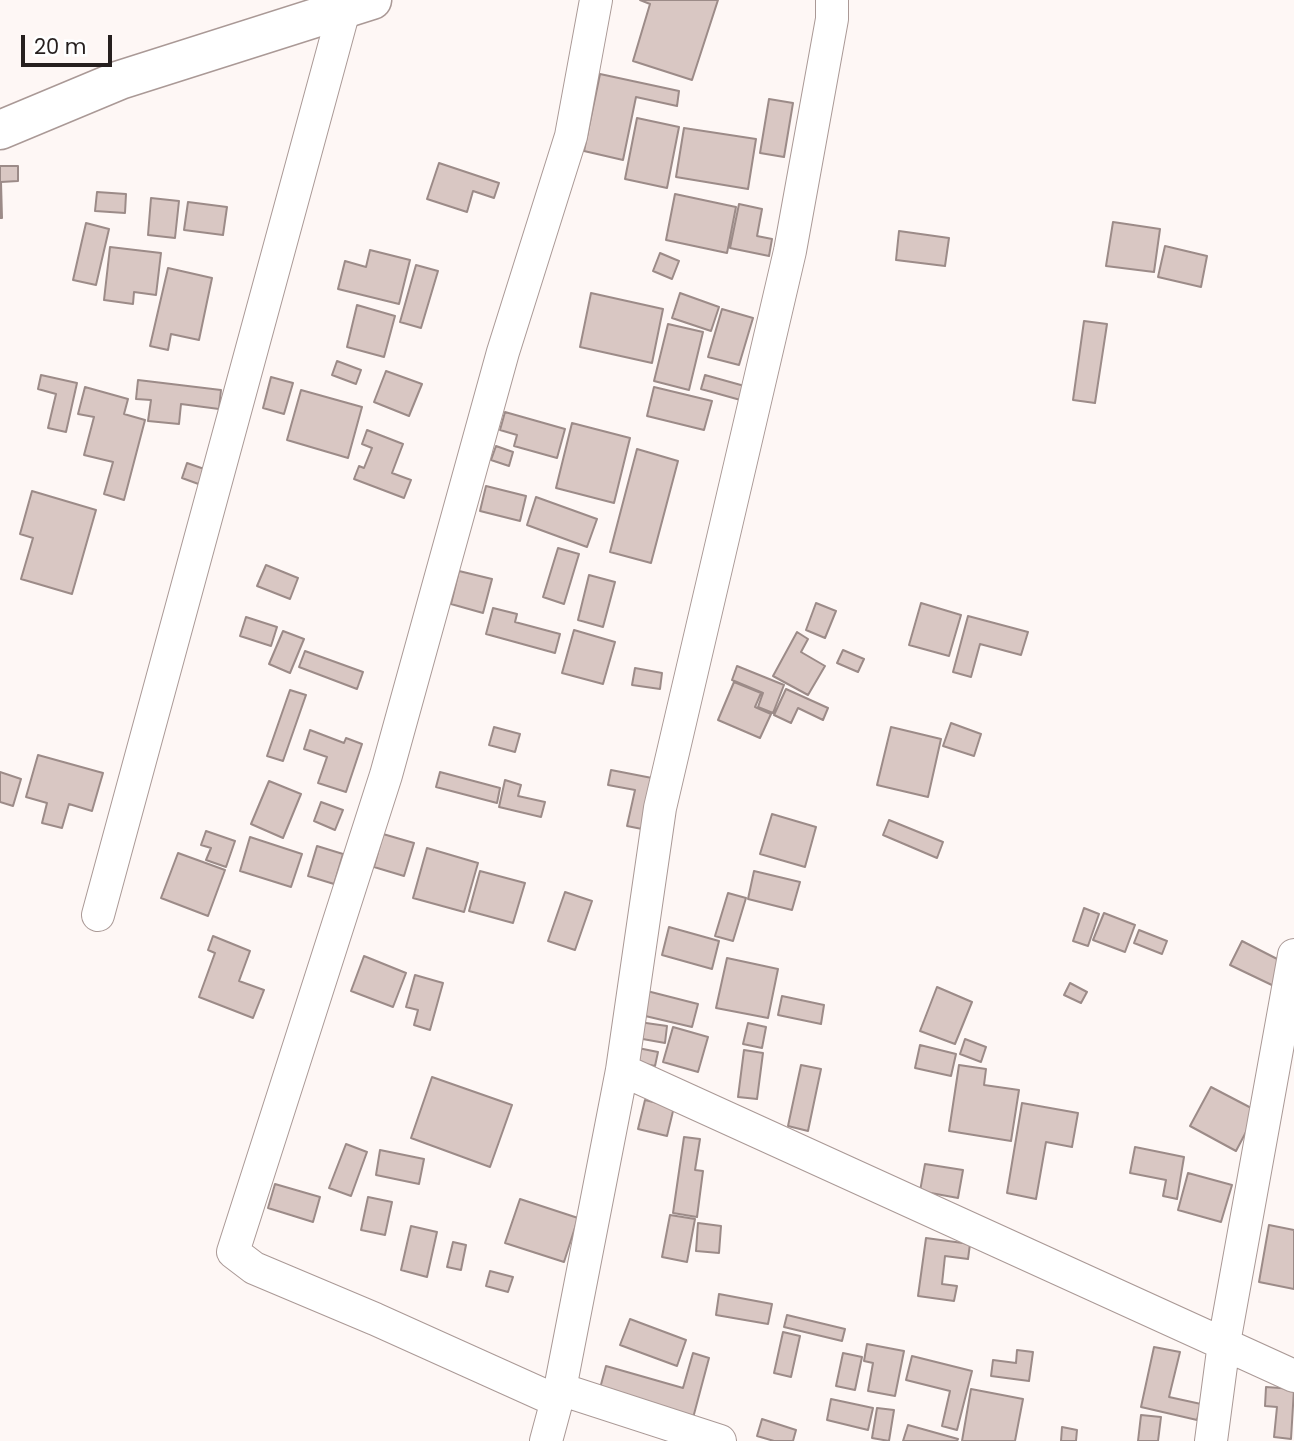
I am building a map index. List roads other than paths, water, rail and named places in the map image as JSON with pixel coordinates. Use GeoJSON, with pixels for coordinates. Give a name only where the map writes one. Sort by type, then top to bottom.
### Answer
{"type":"FeatureCollection","features":[{"type":"Feature","properties":{"kind":"main road"},"geometry":{"type":"LineString","coordinates":[[0,130],[120,80],[358,5]]}},
{"type":"Feature","properties":{"kind":"street"},"geometry":{"type":"LineString","coordinates":[[596,0],[571,136],[503,352],[387,775],[233,1252],[254,1268],[558,1395],[720,1441]]}},
{"type":"Feature","properties":{"kind":"street"},"geometry":{"type":"LineString","coordinates":[[546,1441],[558,1395],[622,1070],[660,808],[790,251],[832,19],[832,0]]}},
{"type":"Feature","properties":{"kind":"street"},"geometry":{"type":"LineString","coordinates":[[98,915],[358,5]]}},
{"type":"Feature","properties":{"kind":"street"},"geometry":{"type":"LineString","coordinates":[[1211,1441],[1224,1343],[1294,955]]}},
{"type":"Feature","properties":{"kind":"street"},"geometry":{"type":"LineString","coordinates":[[622,1070],[1294,1376]]}}]}
